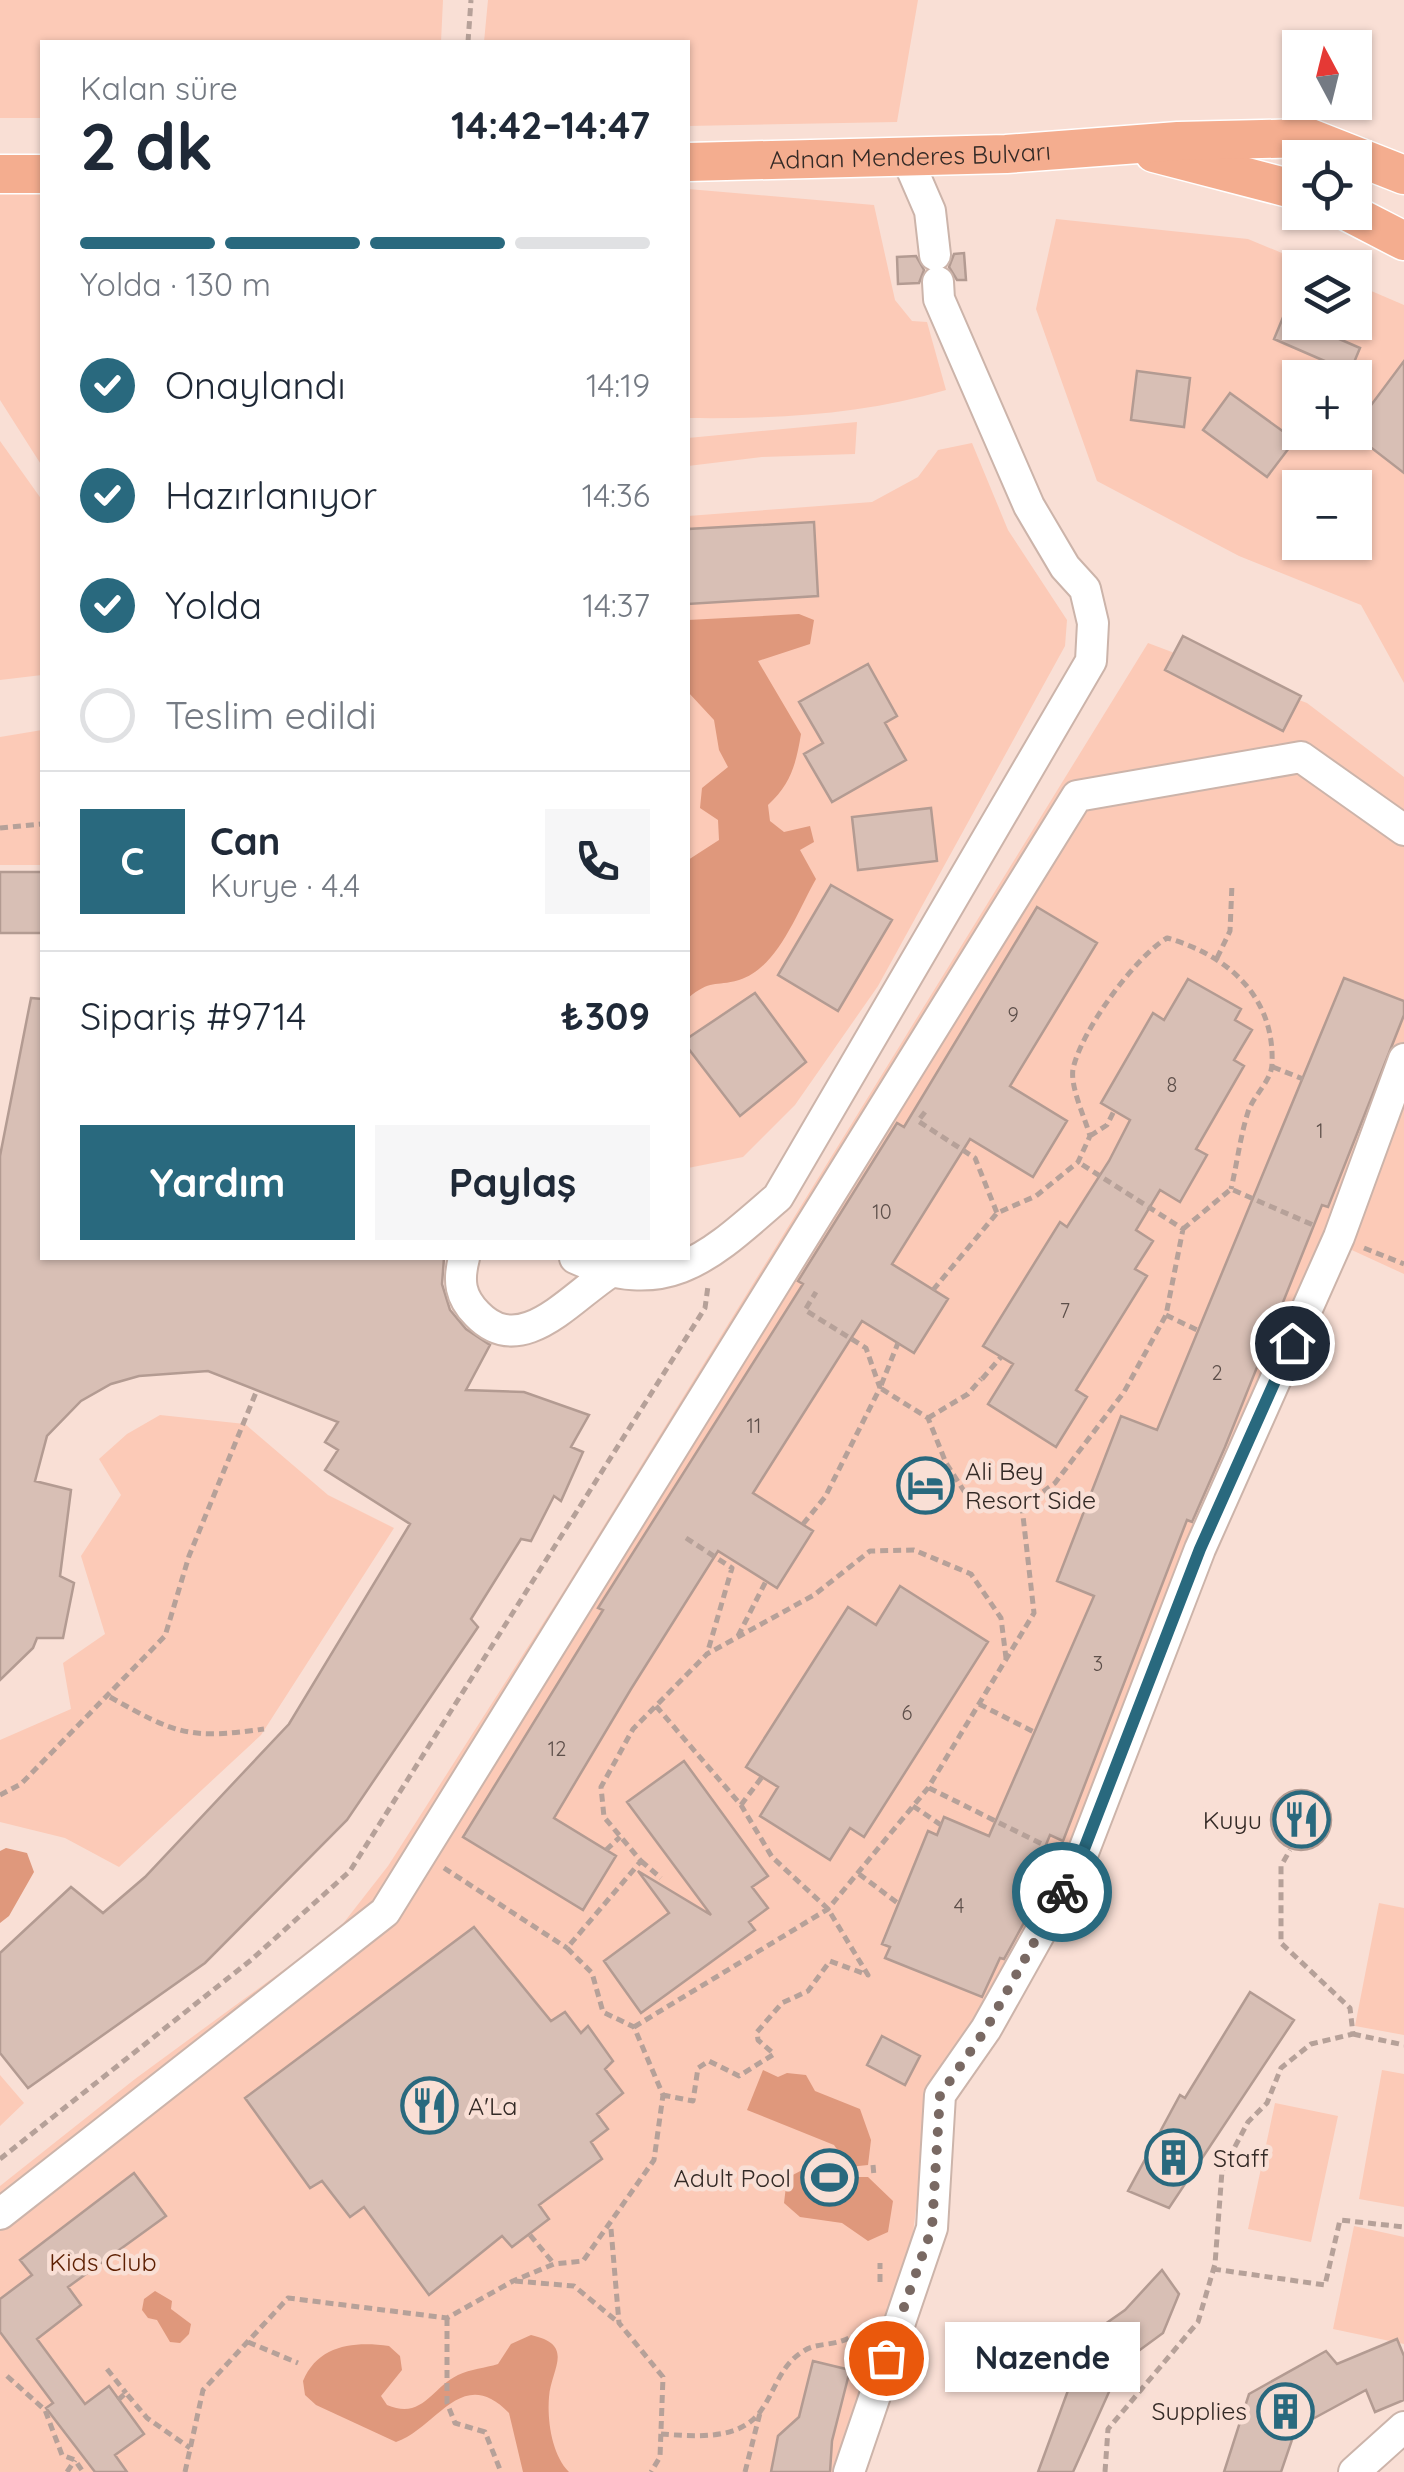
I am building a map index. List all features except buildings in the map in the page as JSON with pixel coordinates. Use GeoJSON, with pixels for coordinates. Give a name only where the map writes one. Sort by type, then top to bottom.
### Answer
{"type":"FeatureCollection","features":[{"type":"Feature","properties":{"kind":"main road","name":"Adnan Menderes Bulvarı"},"geometry":{"type":"LineString","coordinates":[[690,162],[907,158],[1133,148],[1178,141],[1310,138],[1404,175]]}},
{"type":"Feature","properties":{"kind":"main road","name":"Adnan Menderes Bulvarı"},"geometry":{"type":"LineString","coordinates":[[1133,148],[1282,187]]}},
{"type":"Feature","properties":{"kind":"main road"},"geometry":{"type":"LineString","coordinates":[[0,174],[40,174]]}},
{"type":"Feature","properties":{"kind":"main road"},"geometry":{"type":"LineString","coordinates":[[1372,224],[1404,241]]}},
{"type":"Feature","properties":{"kind":"street"},"geometry":{"type":"LineString","coordinates":[[580,1260],[609,1273],[675,1273],[713,1254],[778,1198],[1091,662],[1093,622],[1085,589],[1065,567],[1030,506],[939,299],[930,211],[907,158]]}},
{"type":"Feature","properties":{"kind":"street"},"geometry":{"type":"LineString","coordinates":[[0,2214],[386,1912],[1076,796],[1302,758],[1404,830]]}},
{"type":"Feature","properties":{"kind":"street"},"geometry":{"type":"LineString","coordinates":[[849,2472],[932,2228],[940,2095],[986,2029],[1079,1862],[1200,1549],[1340,1237],[1404,1059]]}},
{"type":"Feature","properties":{"kind":"street"},"geometry":{"type":"LineString","coordinates":[[464,1260],[460,1285],[466,1300],[484,1322],[510,1333],[534,1329],[609,1273]]}},
{"type":"Feature","properties":{"kind":"street"},"geometry":{"type":"LineString","coordinates":[[1354,2472],[1404,2427]]}},
{"type":"Feature","properties":{"kind":"path"},"geometry":{"type":"LineString","coordinates":[[468,40],[471,0]]}},
{"type":"Feature","properties":{"kind":"path"},"geometry":{"type":"LineString","coordinates":[[0,828],[40,824]]}},
{"type":"Feature","properties":{"kind":"path"},"geometry":{"type":"LineString","coordinates":[[1216,958],[1230,932],[1232,884]]}},
{"type":"Feature","properties":{"kind":"path"},"geometry":{"type":"LineString","coordinates":[[1234,897],[1244,896]]}},
{"type":"Feature","properties":{"kind":"path"},"geometry":{"type":"LineString","coordinates":[[816,1292],[805,1310],[866,1348],[880,1388],[928,1418],[946,1463],[964,1491],[1022,1506],[1056,1483],[1124,1392],[1166,1314],[1183,1229],[1231,1189],[1249,1108],[1273,1068],[1265,1009],[1236,972],[1216,958],[1166,938],[1144,952],[1082,1046],[1072,1073],[1090,1136]]}},
{"type":"Feature","properties":{"kind":"path"},"geometry":{"type":"LineString","coordinates":[[1273,1068],[1303,1080]]}},
{"type":"Feature","properties":{"kind":"path"},"geometry":{"type":"LineString","coordinates":[[933,1290],[997,1213],[1036,1196],[1078,1162],[1090,1136],[1106,1124],[1114,1111]]}},
{"type":"Feature","properties":{"kind":"path"},"geometry":{"type":"LineString","coordinates":[[924,1112],[918,1121],[976,1158],[997,1213]]}},
{"type":"Feature","properties":{"kind":"path"},"geometry":{"type":"LineString","coordinates":[[1078,1162],[1183,1229]]}},
{"type":"Feature","properties":{"kind":"path"},"geometry":{"type":"LineString","coordinates":[[1231,1189],[1404,1264]]}},
{"type":"Feature","properties":{"kind":"path"},"geometry":{"type":"LineString","coordinates":[[0,2159],[252,1960],[350,1871],[705,1308],[713,1254]]}},
{"type":"Feature","properties":{"kind":"path"},"geometry":{"type":"LineString","coordinates":[[1166,1314],[1198,1330]]}},
{"type":"Feature","properties":{"kind":"path"},"geometry":{"type":"LineString","coordinates":[[803,1524],[825,1497],[880,1388],[898,1343]]}},
{"type":"Feature","properties":{"kind":"path"},"geometry":{"type":"LineString","coordinates":[[928,1418],[968,1394],[1002,1357]]}},
{"type":"Feature","properties":{"kind":"path"},"geometry":{"type":"LineString","coordinates":[[0,1795],[21,1784],[165,1636],[189,1556],[258,1390]]}},
{"type":"Feature","properties":{"kind":"path"},"geometry":{"type":"LineString","coordinates":[[634,2027],[828,1909],[928,1788],[1034,1613],[1022,1506]]}},
{"type":"Feature","properties":{"kind":"path"},"geometry":{"type":"LineString","coordinates":[[686,1538],[732,1568],[707,1654]]}},
{"type":"Feature","properties":{"kind":"path"},"geometry":{"type":"LineString","coordinates":[[661,1878],[604,1818],[602,1787],[633,1729],[707,1654],[814,1595],[870,1551],[914,1550],[971,1574],[1001,1618],[1006,1658]]}},
{"type":"Feature","properties":{"kind":"path"},"geometry":{"type":"LineString","coordinates":[[738,1637],[766,1581]]}},
{"type":"Feature","properties":{"kind":"path"},"geometry":{"type":"LineString","coordinates":[[110,1696],[169,1730],[221,1736],[264,1729]]}},
{"type":"Feature","properties":{"kind":"path"},"geometry":{"type":"LineString","coordinates":[[979,1704],[1034,1732]]}},
{"type":"Feature","properties":{"kind":"path"},"geometry":{"type":"LineString","coordinates":[[656,1706],[741,1805],[772,1857],[828,1909],[868,1975],[830,1961],[808,1990],[782,2004],[757,2032],[758,2040],[774,2054],[739,2076],[709,2061],[698,2068],[693,2101],[663,2094]]}},
{"type":"Feature","properties":{"kind":"path"},"geometry":{"type":"LineString","coordinates":[[741,1805],[762,1777]]}},
{"type":"Feature","properties":{"kind":"path"},"geometry":{"type":"LineString","coordinates":[[928,1788],[1052,1848]]}},
{"type":"Feature","properties":{"kind":"path"},"geometry":{"type":"LineString","coordinates":[[914,1806],[941,1826]]}},
{"type":"Feature","properties":{"kind":"path"},"geometry":{"type":"LineString","coordinates":[[606,1850],[620,1837]]}},
{"type":"Feature","properties":{"kind":"path"},"geometry":{"type":"LineString","coordinates":[[1290,1850],[1280,1866],[1281,1943],[1350,2008],[1353,2034]]}},
{"type":"Feature","properties":{"kind":"path"},"geometry":{"type":"LineString","coordinates":[[185,2472],[203,2390],[288,2298],[447,2318],[513,2281],[554,2264],[582,2262],[654,2160],[663,2094],[634,2027],[603,2012],[592,1973],[568,1948],[423,1852]]}},
{"type":"Feature","properties":{"kind":"path"},"geometry":{"type":"LineString","coordinates":[[568,1948],[641,1861]]}},
{"type":"Feature","properties":{"kind":"path"},"geometry":{"type":"LineString","coordinates":[[859,1874],[899,1904]]}},
{"type":"Feature","properties":{"kind":"path"},"geometry":{"type":"LineString","coordinates":[[1105,2472],[1108,2429],[1198,2322],[1213,2269],[1222,2171],[1248,2122],[1267,2103],[1281,2068],[1310,2044],[1353,2034],[1404,2045]]}},
{"type":"Feature","properties":{"kind":"path"},"geometry":{"type":"LineString","coordinates":[[873,2165],[874,2176]]}},
{"type":"Feature","properties":{"kind":"path"},"geometry":{"type":"LineString","coordinates":[[842,2166],[844,2178]]}},
{"type":"Feature","properties":{"kind":"path"},"geometry":{"type":"LineString","coordinates":[[1213,2269],[1324,2285],[1340,2220],[1404,2227]]}},
{"type":"Feature","properties":{"kind":"path"},"geometry":{"type":"LineString","coordinates":[[610,2226],[619,2323]]}},
{"type":"Feature","properties":{"kind":"path"},"geometry":{"type":"LineString","coordinates":[[530,2235],[554,2264]]}},
{"type":"Feature","properties":{"kind":"path"},"geometry":{"type":"LineString","coordinates":[[513,2281],[574,2286],[619,2323],[663,2377],[660,2457],[651,2472]]}},
{"type":"Feature","properties":{"kind":"path"},"geometry":{"type":"LineString","coordinates":[[745,2472],[760,2414],[781,2372],[804,2350],[846,2343],[878,2317]]}},
{"type":"Feature","properties":{"kind":"path"},"geometry":{"type":"LineString","coordinates":[[447,2318],[447,2403],[455,2424],[484,2432],[501,2472]]}},
{"type":"Feature","properties":{"kind":"path"},"geometry":{"type":"LineString","coordinates":[[248,2342],[298,2363]]}},
{"type":"Feature","properties":{"kind":"path"},"geometry":{"type":"LineString","coordinates":[[107,2369],[147,2418],[190,2448]]}},
{"type":"Feature","properties":{"kind":"path"},"geometry":{"type":"LineString","coordinates":[[7,2376],[44,2410],[62,2455],[74,2460],[82,2472]]}},
{"type":"Feature","properties":{"kind":"path"},"geometry":{"type":"LineString","coordinates":[[118,2400],[126,2394]]}},
{"type":"Feature","properties":{"kind":"path"},"geometry":{"type":"LineString","coordinates":[[661,2434],[715,2437],[760,2414]]}},
{"type":"Feature","properties":{"kind":"path"},"geometry":{"type":"LineString","coordinates":[[66,2472],[74,2460]]}},
{"type":"Feature","properties":{"kind":"green space"},"geometry":{"type":"Polygon","coordinates":[[[0,0],[443,0],[441,40],[40,40],[40,118],[0,118],[0,0]]]}},
{"type":"Feature","properties":{"kind":"green space"},"geometry":{"type":"Polygon","coordinates":[[[488,0],[918,0],[897,122],[690,126],[690,40],[484,40],[488,0]]]}},
{"type":"Feature","properties":{"kind":"green space"},"geometry":{"type":"Polygon","coordinates":[[[690,189],[874,205],[895,300],[912,321],[927,322],[946,390],[882,405],[753,418],[690,418],[690,189]]]}},
{"type":"Feature","properties":{"kind":"green space"},"geometry":{"type":"Polygon","coordinates":[[[0,191],[40,192],[40,463],[0,400],[0,191]]]}},
{"type":"Feature","properties":{"kind":"green space"},"geometry":{"type":"Polygon","coordinates":[[[1056,219],[1248,239],[1282,253],[1282,340],[1372,340],[1372,291],[1404,305],[1404,683],[1361,605],[1239,556],[1097,481],[1036,309],[1056,219]]]}},
{"type":"Feature","properties":{"kind":"green space"},"geometry":{"type":"Polygon","coordinates":[[[857,422],[855,454],[762,457],[690,466],[690,438],[857,422]]]}},
{"type":"Feature","properties":{"kind":"green space"},"geometry":{"type":"Polygon","coordinates":[[[0,441],[40,497],[40,675],[0,680],[0,441]]]}},
{"type":"Feature","properties":{"kind":"green space"},"geometry":{"type":"Polygon","coordinates":[[[972,443],[1008,530],[1067,620],[1065,646],[878,986],[795,1105],[743,1157],[690,1168],[690,516],[872,502],[918,477],[938,450],[972,443]]]}},
{"type":"Feature","properties":{"kind":"green space","name":"Ali Bey Resort Side"},"geometry":{"type":"Polygon","coordinates":[[[1148,643],[1307,703],[1404,777],[1404,1274],[1330,1240],[1063,1865],[1009,1967],[931,2089],[913,2233],[840,2472],[0,2472],[0,2186],[135,2079],[338,1930],[388,1866],[563,1592],[1148,643]]]}},
{"type":"Feature","properties":{"kind":"green space"},"geometry":{"type":"Polygon","coordinates":[[[40,730],[40,865],[0,865],[0,737],[40,730]]]}},
{"type":"Feature","properties":{"kind":"green space"},"geometry":{"type":"Polygon","coordinates":[[[160,1415],[245,1424],[328,1495],[394,1528],[261,1735],[119,1867],[65,1838],[0,1822],[0,1740],[71,1709],[63,1663],[105,1634],[81,1556],[121,1495],[99,1459],[127,1434],[160,1415]]]}},
{"type":"Feature","properties":{"kind":"green space"},"geometry":{"type":"Polygon","coordinates":[[[1379,1903],[1404,1908],[1404,2035],[1355,2026],[1379,1903]]]}},
{"type":"Feature","properties":{"kind":"green space"},"geometry":{"type":"Polygon","coordinates":[[[1382,2070],[1404,2074],[1404,2207],[1359,2199],[1382,2070]]]}},
{"type":"Feature","properties":{"kind":"green space"},"geometry":{"type":"Polygon","coordinates":[[[0,2075],[24,2103],[0,2126],[0,2075]]]}},
{"type":"Feature","properties":{"kind":"green space"},"geometry":{"type":"Polygon","coordinates":[[[1275,2103],[1338,2116],[1311,2242],[1248,2229],[1275,2103]]]}},
{"type":"Feature","properties":{"kind":"green space"},"geometry":{"type":"Polygon","coordinates":[[[1354,2226],[1404,2237],[1404,2344],[1333,2329],[1354,2226]]]}},
{"type":"Feature","properties":{"kind":"shaded area"},"geometry":{"type":"Polygon","coordinates":[[[799,614],[814,620],[810,644],[758,661],[801,734],[791,773],[768,805],[770,821],[784,832],[810,826],[814,842],[800,850],[816,879],[785,937],[765,964],[753,974],[708,986],[690,996],[690,859],[719,840],[718,820],[700,808],[702,788],[728,767],[719,750],[714,720],[690,694],[690,620],[799,614]]]}},
{"type":"Feature","properties":{"kind":"shaded area"},"geometry":{"type":"Polygon","coordinates":[[[6,1848],[27,1853],[34,1872],[9,1916],[0,1923],[0,1851],[6,1848]]]}},
{"type":"Feature","properties":{"kind":"shaded area"},"geometry":{"type":"Polygon","coordinates":[[[763,2070],[778,2077],[787,2073],[806,2075],[815,2091],[860,2109],[871,2140],[868,2165],[849,2167],[834,2145],[747,2110],[763,2070]]]}},
{"type":"Feature","properties":{"kind":"shaded area"},"geometry":{"type":"Polygon","coordinates":[[[808,2167],[832,2192],[843,2193],[849,2177],[868,2177],[893,2201],[888,2232],[868,2241],[842,2223],[800,2217],[784,2203],[787,2178],[808,2167]]]}},
{"type":"Feature","properties":{"kind":"shaded area"},"geometry":{"type":"Polygon","coordinates":[[[155,2291],[172,2301],[171,2309],[191,2324],[189,2334],[180,2343],[170,2342],[157,2320],[148,2318],[142,2310],[144,2299],[155,2291]]]}},
{"type":"Feature","properties":{"kind":"shaded area"},"geometry":{"type":"Polygon","coordinates":[[[531,2335],[545,2339],[557,2352],[549,2416],[555,2447],[569,2472],[523,2472],[509,2413],[477,2395],[451,2404],[396,2442],[316,2405],[305,2395],[303,2381],[328,2353],[350,2345],[389,2346],[400,2356],[402,2370],[381,2396],[387,2405],[399,2409],[418,2406],[458,2375],[498,2364],[511,2344],[531,2335]]]}},
{"type":"Feature","properties":{"kind":"way so far"},"geometry":{"type":"LineString","coordinates":[[886,2358],[932,2228],[940,2095],[986,2029],[1062,1892]]}},
{"type":"Feature","properties":{"kind":"place","name":"Ali Bey Resort Side"},"geometry":{"type":"Point","coordinates":[926,1485]}},
{"type":"Feature","properties":{"kind":"place","name":"Kuyu"},"geometry":{"type":"Point","coordinates":[1301,1820]}},
{"type":"Feature","properties":{"kind":"place","name":"A'La"},"geometry":{"type":"Point","coordinates":[429,2106]}},
{"type":"Feature","properties":{"kind":"place","name":"Staff"},"geometry":{"type":"Point","coordinates":[1174,2158]}},
{"type":"Feature","properties":{"kind":"place","name":"Adult Pool"},"geometry":{"type":"Point","coordinates":[830,2178]}},
{"type":"Feature","properties":{"kind":"place","name":"Nazende"},"geometry":{"type":"Point","coordinates":[886,2358]}},
{"type":"Feature","properties":{"kind":"place","name":"Supplies"},"geometry":{"type":"Point","coordinates":[1286,2411]}},
{"type":"Feature","properties":{"kind":"route"},"geometry":{"type":"LineString","coordinates":[[1062,1892],[1079,1862],[1200,1549],[1292,1343]]}},
{"type":"Feature","properties":{"kind":"park label","name":"Kids Club"},"geometry":{"type":"Point","coordinates":[103,2262]}}]}
